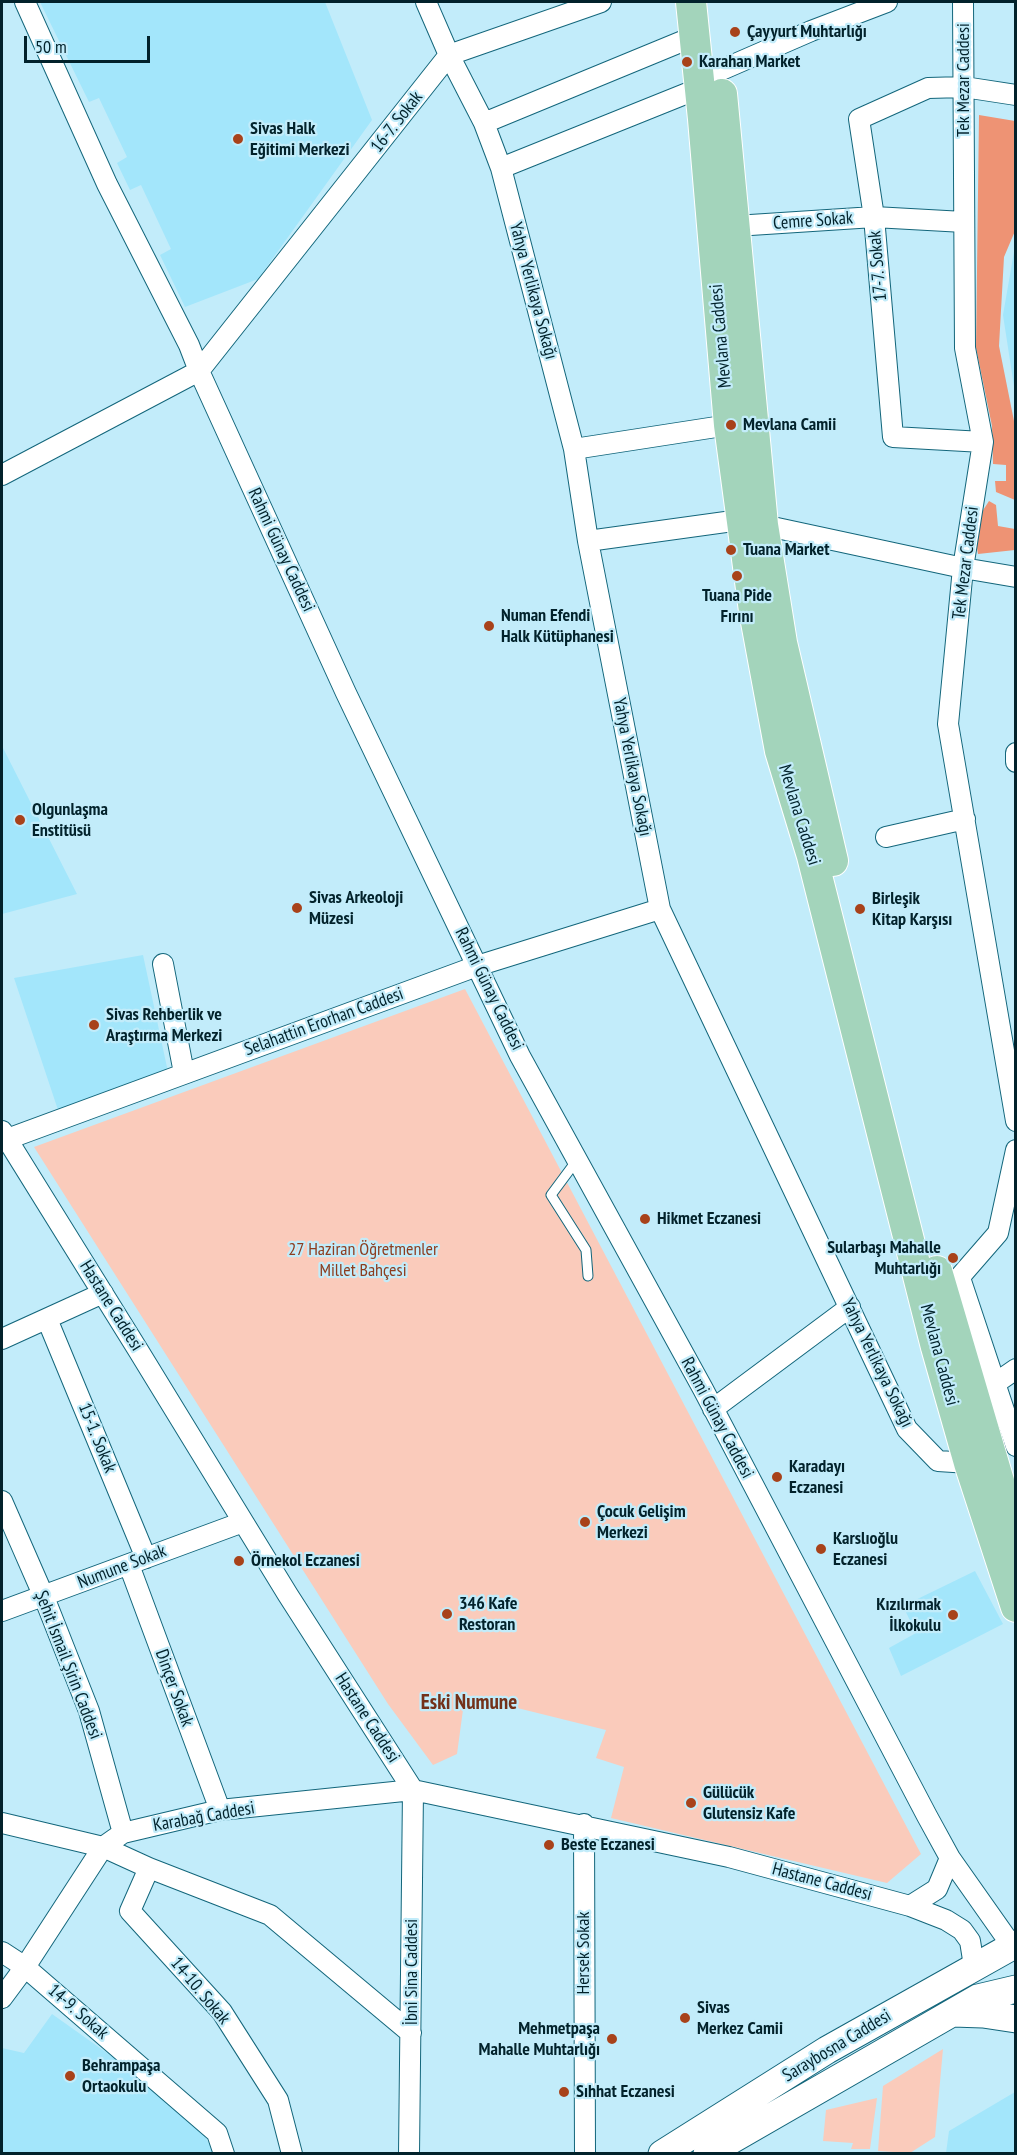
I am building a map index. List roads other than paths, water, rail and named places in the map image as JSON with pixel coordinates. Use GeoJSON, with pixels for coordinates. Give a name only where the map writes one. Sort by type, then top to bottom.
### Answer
{"type":"FeatureCollection","features":[{"type":"Feature","properties":{"kind":"main road","name":"Mevlana Caddesi"},"geometry":{"type":"LineString","coordinates":[[691,2],[695,36],[710,80],[735,226],[752,523],[754,611],[780,751],[812,856],[936,1347],[969,1463],[1016,1607]]}},
{"type":"Feature","properties":{"kind":"main road","name":"Mevlana Caddesi"},"geometry":{"type":"LineString","coordinates":[[712,2],[710,80],[729,425],[878,1046],[985,1390],[1016,1539]]}},
{"type":"Feature","properties":{"kind":"street","name":"Rahmi Günay Caddesi"},"geometry":{"type":"LineString","coordinates":[[25,2],[107,184],[189,345],[346,693],[520,1056],[713,1409],[950,1858],[1014,1945]]}},
{"type":"Feature","properties":{"kind":"street","name":"Yahya Yerlikaya Sokağı"},"geometry":{"type":"LineString","coordinates":[[426,2],[484,123],[501,168],[574,449],[588,541],[660,909],[907,1429],[938,1461],[969,1463]]}},
{"type":"Feature","properties":{"kind":"street"},"geometry":{"type":"LineString","coordinates":[[450,56],[601,2]]}},
{"type":"Feature","properties":{"kind":"street"},"geometry":{"type":"LineString","coordinates":[[501,168],[710,80],[811,31],[887,2]]}},
{"type":"Feature","properties":{"kind":"street","name":"Tek Mezar Caddesi"},"geometry":{"type":"LineString","coordinates":[[963,2],[965,348],[983,442],[963,568],[948,724],[1009,1046],[1016,1121]]}},
{"type":"Feature","properties":{"kind":"street"},"geometry":{"type":"LineString","coordinates":[[484,123],[695,36]]}},
{"type":"Feature","properties":{"kind":"street","name":"16-7. Sokak"},"geometry":{"type":"LineString","coordinates":[[199,371],[450,56]]}},
{"type":"Feature","properties":{"kind":"street"},"geometry":{"type":"LineString","coordinates":[[964,87],[1016,95]]}},
{"type":"Feature","properties":{"kind":"street","name":"17-7. Sokak"},"geometry":{"type":"LineString","coordinates":[[964,87],[927,88],[859,119],[874,217],[893,436],[983,442]]}},
{"type":"Feature","properties":{"kind":"street","name":"Cemre Sokak"},"geometry":{"type":"LineString","coordinates":[[735,226],[874,217],[964,222]]}},
{"type":"Feature","properties":{"kind":"street"},"geometry":{"type":"LineString","coordinates":[[2,475],[199,371]]}},
{"type":"Feature","properties":{"kind":"street"},"geometry":{"type":"LineString","coordinates":[[574,449],[729,425]]}},
{"type":"Feature","properties":{"kind":"street"},"geometry":{"type":"LineString","coordinates":[[588,541],[752,523],[963,568],[1016,577]]}},
{"type":"Feature","properties":{"kind":"street"},"geometry":{"type":"LineString","coordinates":[[1016,753],[1016,762]]}},
{"type":"Feature","properties":{"kind":"street"},"geometry":{"type":"LineString","coordinates":[[886,837],[965,819]]}},
{"type":"Feature","properties":{"kind":"street","name":"Selahattin Erorhan Caddesi"},"geometry":{"type":"LineString","coordinates":[[3,1137],[184,1074],[477,966],[660,909]]}},
{"type":"Feature","properties":{"kind":"street"},"geometry":{"type":"LineString","coordinates":[[163,964],[184,1074]]}},
{"type":"Feature","properties":{"kind":"street","name":"Hastane Caddesi"},"geometry":{"type":"LineString","coordinates":[[3,1137],[413,1790],[584,1824],[729,1857],[910,1906],[946,1920],[962,1930],[970,1941],[974,1966]]}},
{"type":"Feature","properties":{"kind":"street"},"geometry":{"type":"LineString","coordinates":[[952,1286],[998,1233],[1016,1150]]}},
{"type":"Feature","properties":{"kind":"street"},"geometry":{"type":"LineString","coordinates":[[2,1339],[103,1293]]}},
{"type":"Feature","properties":{"kind":"street"},"geometry":{"type":"LineString","coordinates":[[713,1409],[850,1307]]}},
{"type":"Feature","properties":{"kind":"street","name":"15-1. Sokak"},"geometry":{"type":"LineString","coordinates":[[47,1319],[137,1561]]}},
{"type":"Feature","properties":{"kind":"street"},"geometry":{"type":"LineString","coordinates":[[1016,1369],[985,1390],[1016,1446]]}},
{"type":"Feature","properties":{"kind":"street","name":"Şehit İsmail Şirin Caddesi"},"geometry":{"type":"LineString","coordinates":[[2,1501],[44,1597],[89,1711],[123,1833]]}},
{"type":"Feature","properties":{"kind":"street","name":"Numune Sokak"},"geometry":{"type":"LineString","coordinates":[[2,1611],[243,1522]]}},
{"type":"Feature","properties":{"kind":"street","name":"Dinçer Sokak"},"geometry":{"type":"LineString","coordinates":[[137,1561],[220,1810]]}},
{"type":"Feature","properties":{"kind":"street","name":"Karabağ Caddesi"},"geometry":{"type":"LineString","coordinates":[[103,1846],[123,1833],[220,1810],[413,1790]]}},
{"type":"Feature","properties":{"kind":"street","name":"İbni Sina Caddesi"},"geometry":{"type":"LineString","coordinates":[[409,2154],[413,1790]]}},
{"type":"Feature","properties":{"kind":"street"},"geometry":{"type":"LineString","coordinates":[[2,1823],[103,1846],[149,1868],[270,1915],[411,2032]]}},
{"type":"Feature","properties":{"kind":"street","name":"Hersek Sokak"},"geometry":{"type":"LineString","coordinates":[[584,1824],[585,2154]]}},
{"type":"Feature","properties":{"kind":"street"},"geometry":{"type":"LineString","coordinates":[[2,1998],[25,1967],[103,1846]]}},
{"type":"Feature","properties":{"kind":"street"},"geometry":{"type":"LineString","coordinates":[[910,1906],[938,1888],[950,1858]]}},
{"type":"Feature","properties":{"kind":"street","name":"14-10. Sokak"},"geometry":{"type":"LineString","coordinates":[[149,1868],[130,1911],[222,2012],[278,2100],[292,2154]]}},
{"type":"Feature","properties":{"kind":"street","name":"Saraybosna Caddesi"},"geometry":{"type":"LineString","coordinates":[[662,2154],[827,2050],[1014,1945]]}},
{"type":"Feature","properties":{"kind":"street","name":"14-9. Sokak"},"geometry":{"type":"LineString","coordinates":[[2,1952],[25,1967],[217,2133],[224,2154]]}},
{"type":"Feature","properties":{"kind":"street","name":"Saraybosna Caddesi"},"geometry":{"type":"LineString","coordinates":[[707,2154],[978,1998],[1016,1989]]}},
{"type":"Feature","properties":{"kind":"street"},"geometry":{"type":"LineString","coordinates":[[952,2013],[983,2014],[1016,2019]]}},
{"type":"Feature","properties":{"kind":"lane"},"geometry":{"type":"LineString","coordinates":[[577,1160],[551,1195],[586,1250],[588,1276]]}},
{"type":"Feature","properties":{"kind":"place","name":"Çayyurt Muhtarlığı"},"geometry":{"type":"Point","coordinates":[735,32]}},
{"type":"Feature","properties":{"kind":"place","name":"Karahan Market"},"geometry":{"type":"Point","coordinates":[687,62]}},
{"type":"Feature","properties":{"kind":"place","name":"Sivas Halk Eğitimi Merkezi"},"geometry":{"type":"Point","coordinates":[238,139]}},
{"type":"Feature","properties":{"kind":"place","name":"Mevlana Camii"},"geometry":{"type":"Point","coordinates":[731,425]}},
{"type":"Feature","properties":{"kind":"place","name":"Tuana Market"},"geometry":{"type":"Point","coordinates":[731,550]}},
{"type":"Feature","properties":{"kind":"place","name":"Tuana Pide Fırını"},"geometry":{"type":"Point","coordinates":[737,576]}},
{"type":"Feature","properties":{"kind":"place","name":"Numan Efendi Halk Kütüphanesi"},"geometry":{"type":"Point","coordinates":[489,626]}},
{"type":"Feature","properties":{"kind":"place","name":"Olgunlaşma Enstitüsü"},"geometry":{"type":"Point","coordinates":[20,820]}},
{"type":"Feature","properties":{"kind":"place","name":"Sivas Arkeoloji Müzesi"},"geometry":{"type":"Point","coordinates":[297,908]}},
{"type":"Feature","properties":{"kind":"place","name":"Birleşik Kitap Karşısı"},"geometry":{"type":"Point","coordinates":[860,909]}},
{"type":"Feature","properties":{"kind":"place","name":"Sivas Rehberlik ve Araştırma Merkezi"},"geometry":{"type":"Point","coordinates":[94,1025]}},
{"type":"Feature","properties":{"kind":"place","name":"Hikmet Eczanesi"},"geometry":{"type":"Point","coordinates":[645,1219]}},
{"type":"Feature","properties":{"kind":"place","name":"Sularbaşı Mahalle Muhtarlığı"},"geometry":{"type":"Point","coordinates":[953,1258]}},
{"type":"Feature","properties":{"kind":"place","name":"Karadayı Eczanesi"},"geometry":{"type":"Point","coordinates":[777,1477]}},
{"type":"Feature","properties":{"kind":"place","name":"Çocuk Gelişim Merkezi"},"geometry":{"type":"Point","coordinates":[585,1522]}},
{"type":"Feature","properties":{"kind":"place","name":"Karslıoğlu Eczanesi"},"geometry":{"type":"Point","coordinates":[821,1549]}},
{"type":"Feature","properties":{"kind":"place","name":"Örnekol Eczanesi"},"geometry":{"type":"Point","coordinates":[239,1561]}},
{"type":"Feature","properties":{"kind":"place","name":"346 Kafe Restoran"},"geometry":{"type":"Point","coordinates":[447,1614]}},
{"type":"Feature","properties":{"kind":"place","name":"Kızılırmak İlkokulu"},"geometry":{"type":"Point","coordinates":[953,1615]}},
{"type":"Feature","properties":{"kind":"place","name":"Gülücük Glutensiz Kafe"},"geometry":{"type":"Point","coordinates":[691,1803]}},
{"type":"Feature","properties":{"kind":"place","name":"Beste Eczanesi"},"geometry":{"type":"Point","coordinates":[549,1845]}},
{"type":"Feature","properties":{"kind":"place","name":"Sivas Merkez Camii"},"geometry":{"type":"Point","coordinates":[685,2018]}},
{"type":"Feature","properties":{"kind":"place","name":"Mehmetpaşa Mahalle Muhtarlığı"},"geometry":{"type":"Point","coordinates":[612,2039]}},
{"type":"Feature","properties":{"kind":"place","name":"Behrampaşa Ortaokulu"},"geometry":{"type":"Point","coordinates":[70,2076]}},
{"type":"Feature","properties":{"kind":"place","name":"Sıhhat Eczanesi"},"geometry":{"type":"Point","coordinates":[564,2092]}},
{"type":"Feature","properties":{"kind":"district","name":"Eski Numune"},"geometry":{"type":"Point","coordinates":[469,1703]}},
{"type":"Feature","properties":{"kind":"park label","name":"27 Haziran Öğretmenler Millet Bahçesi"},"geometry":{"type":"Point","coordinates":[363,1260]}}]}
